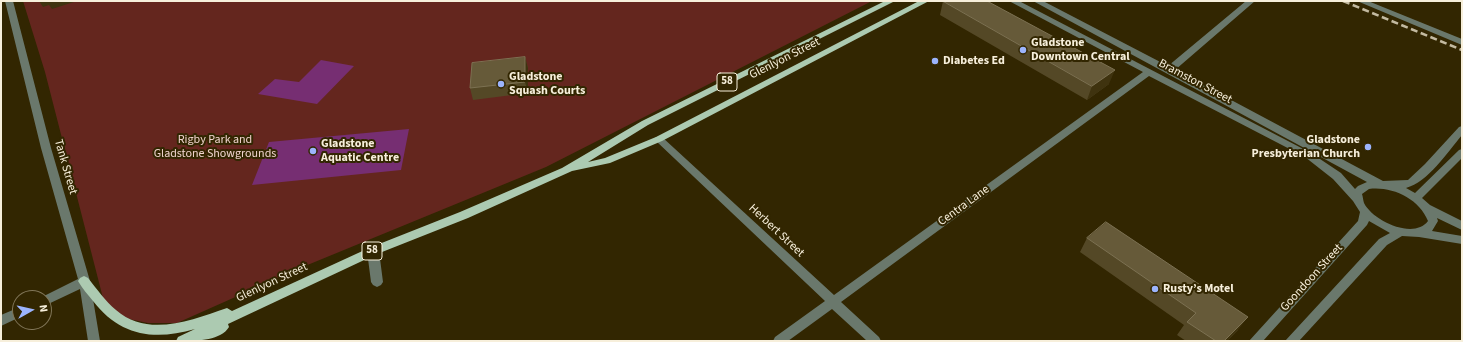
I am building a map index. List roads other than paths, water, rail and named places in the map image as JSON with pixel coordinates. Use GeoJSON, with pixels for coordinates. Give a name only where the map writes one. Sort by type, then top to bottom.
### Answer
{"type":"FeatureCollection","features":[{"type":"Feature","properties":{"kind":"main road","name":"Glenlyon Street"},"geometry":{"type":"LineString","coordinates":[[182,341],[265,300],[374,251],[464,215],[566,170],[645,123],[891,1]]}},
{"type":"Feature","properties":{"kind":"main road","name":"Glenlyon Street"},"geometry":{"type":"LineString","coordinates":[[566,170],[607,161],[659,139],[925,1]]}},
{"type":"Feature","properties":{"kind":"main road"},"geometry":{"type":"LineString","coordinates":[[84,281],[116,318],[139,330],[156,333],[177,330],[265,300]]}},
{"type":"Feature","properties":{"kind":"main road"},"geometry":{"type":"LineString","coordinates":[[201,341],[265,300]]}},
{"type":"Feature","properties":{"kind":"street","name":"Tank Street"},"geometry":{"type":"LineString","coordinates":[[9,1],[46,148],[84,281],[94,341]]}},
{"type":"Feature","properties":{"kind":"street","name":"Bramston Street"},"geometry":{"type":"LineString","coordinates":[[1013,1],[1308,155],[1337,176],[1357,198],[1365,212]]}},
{"type":"Feature","properties":{"kind":"street","name":"Bramston Street"},"geometry":{"type":"LineString","coordinates":[[1037,1],[1169,70],[1381,185]]}},
{"type":"Feature","properties":{"kind":"street"},"geometry":{"type":"LineString","coordinates":[[1169,70],[1251,1]]}},
{"type":"Feature","properties":{"kind":"street"},"geometry":{"type":"LineString","coordinates":[[1361,1],[1462,42]]}},
{"type":"Feature","properties":{"kind":"street","name":"Centra Lane"},"geometry":{"type":"LineString","coordinates":[[779,341],[1149,72]]}},
{"type":"Feature","properties":{"kind":"street"},"geometry":{"type":"LineString","coordinates":[[1392,187],[1412,183],[1462,129]]}},
{"type":"Feature","properties":{"kind":"street","name":"Herbert Street"},"geometry":{"type":"LineString","coordinates":[[659,139],[875,341]]}},
{"type":"Feature","properties":{"kind":"street"},"geometry":{"type":"LineString","coordinates":[[1416,198],[1462,152]]}},
{"type":"Feature","properties":{"kind":"street"},"geometry":{"type":"LineString","coordinates":[[1357,198],[1360,189],[1365,186],[1381,185],[1392,187],[1416,198],[1427,208],[1462,226]]}},
{"type":"Feature","properties":{"kind":"street"},"geometry":{"type":"LineString","coordinates":[[1420,233],[1427,231],[1433,221],[1427,208]]}},
{"type":"Feature","properties":{"kind":"street"},"geometry":{"type":"LineString","coordinates":[[1365,212],[1388,227],[1401,232],[1420,233],[1462,240]]}},
{"type":"Feature","properties":{"kind":"street","name":"Goondoon Street"},"geometry":{"type":"LineString","coordinates":[[1254,341],[1363,222],[1365,212]]}},
{"type":"Feature","properties":{"kind":"street"},"geometry":{"type":"LineString","coordinates":[[1292,341],[1383,242],[1401,232]]}},
{"type":"Feature","properties":{"kind":"street"},"geometry":{"type":"LineString","coordinates":[[374,251],[377,282]]}},
{"type":"Feature","properties":{"kind":"street"},"geometry":{"type":"LineString","coordinates":[[52,297],[84,281]]}},
{"type":"Feature","properties":{"kind":"street"},"geometry":{"type":"LineString","coordinates":[[1,321],[12,316]]}},
{"type":"Feature","properties":{"kind":"railway"},"geometry":{"type":"LineString","coordinates":[[1343,1],[1462,50]]}},
{"type":"Feature","properties":{"kind":"place","name":"Gladstone Downtown Central"},"geometry":{"type":"Point","coordinates":[1023,50]}},
{"type":"Feature","properties":{"kind":"place","name":"Diabetes Ed"},"geometry":{"type":"Point","coordinates":[935,61]}},
{"type":"Feature","properties":{"kind":"place","name":"Gladstone Squash Courts"},"geometry":{"type":"Point","coordinates":[501,84]}},
{"type":"Feature","properties":{"kind":"place","name":"Gladstone Presbyterian Church"},"geometry":{"type":"Point","coordinates":[1368,147]}},
{"type":"Feature","properties":{"kind":"place","name":"Gladstone Aquatic Centre"},"geometry":{"type":"Point","coordinates":[313,151]}},
{"type":"Feature","properties":{"kind":"place","name":"Rusty’s Motel"},"geometry":{"type":"Point","coordinates":[1155,289]}},
{"type":"Feature","properties":{"kind":"park label","name":"Rigby Park and Gladstone Showgrounds"},"geometry":{"type":"Point","coordinates":[215,147]}}]}
